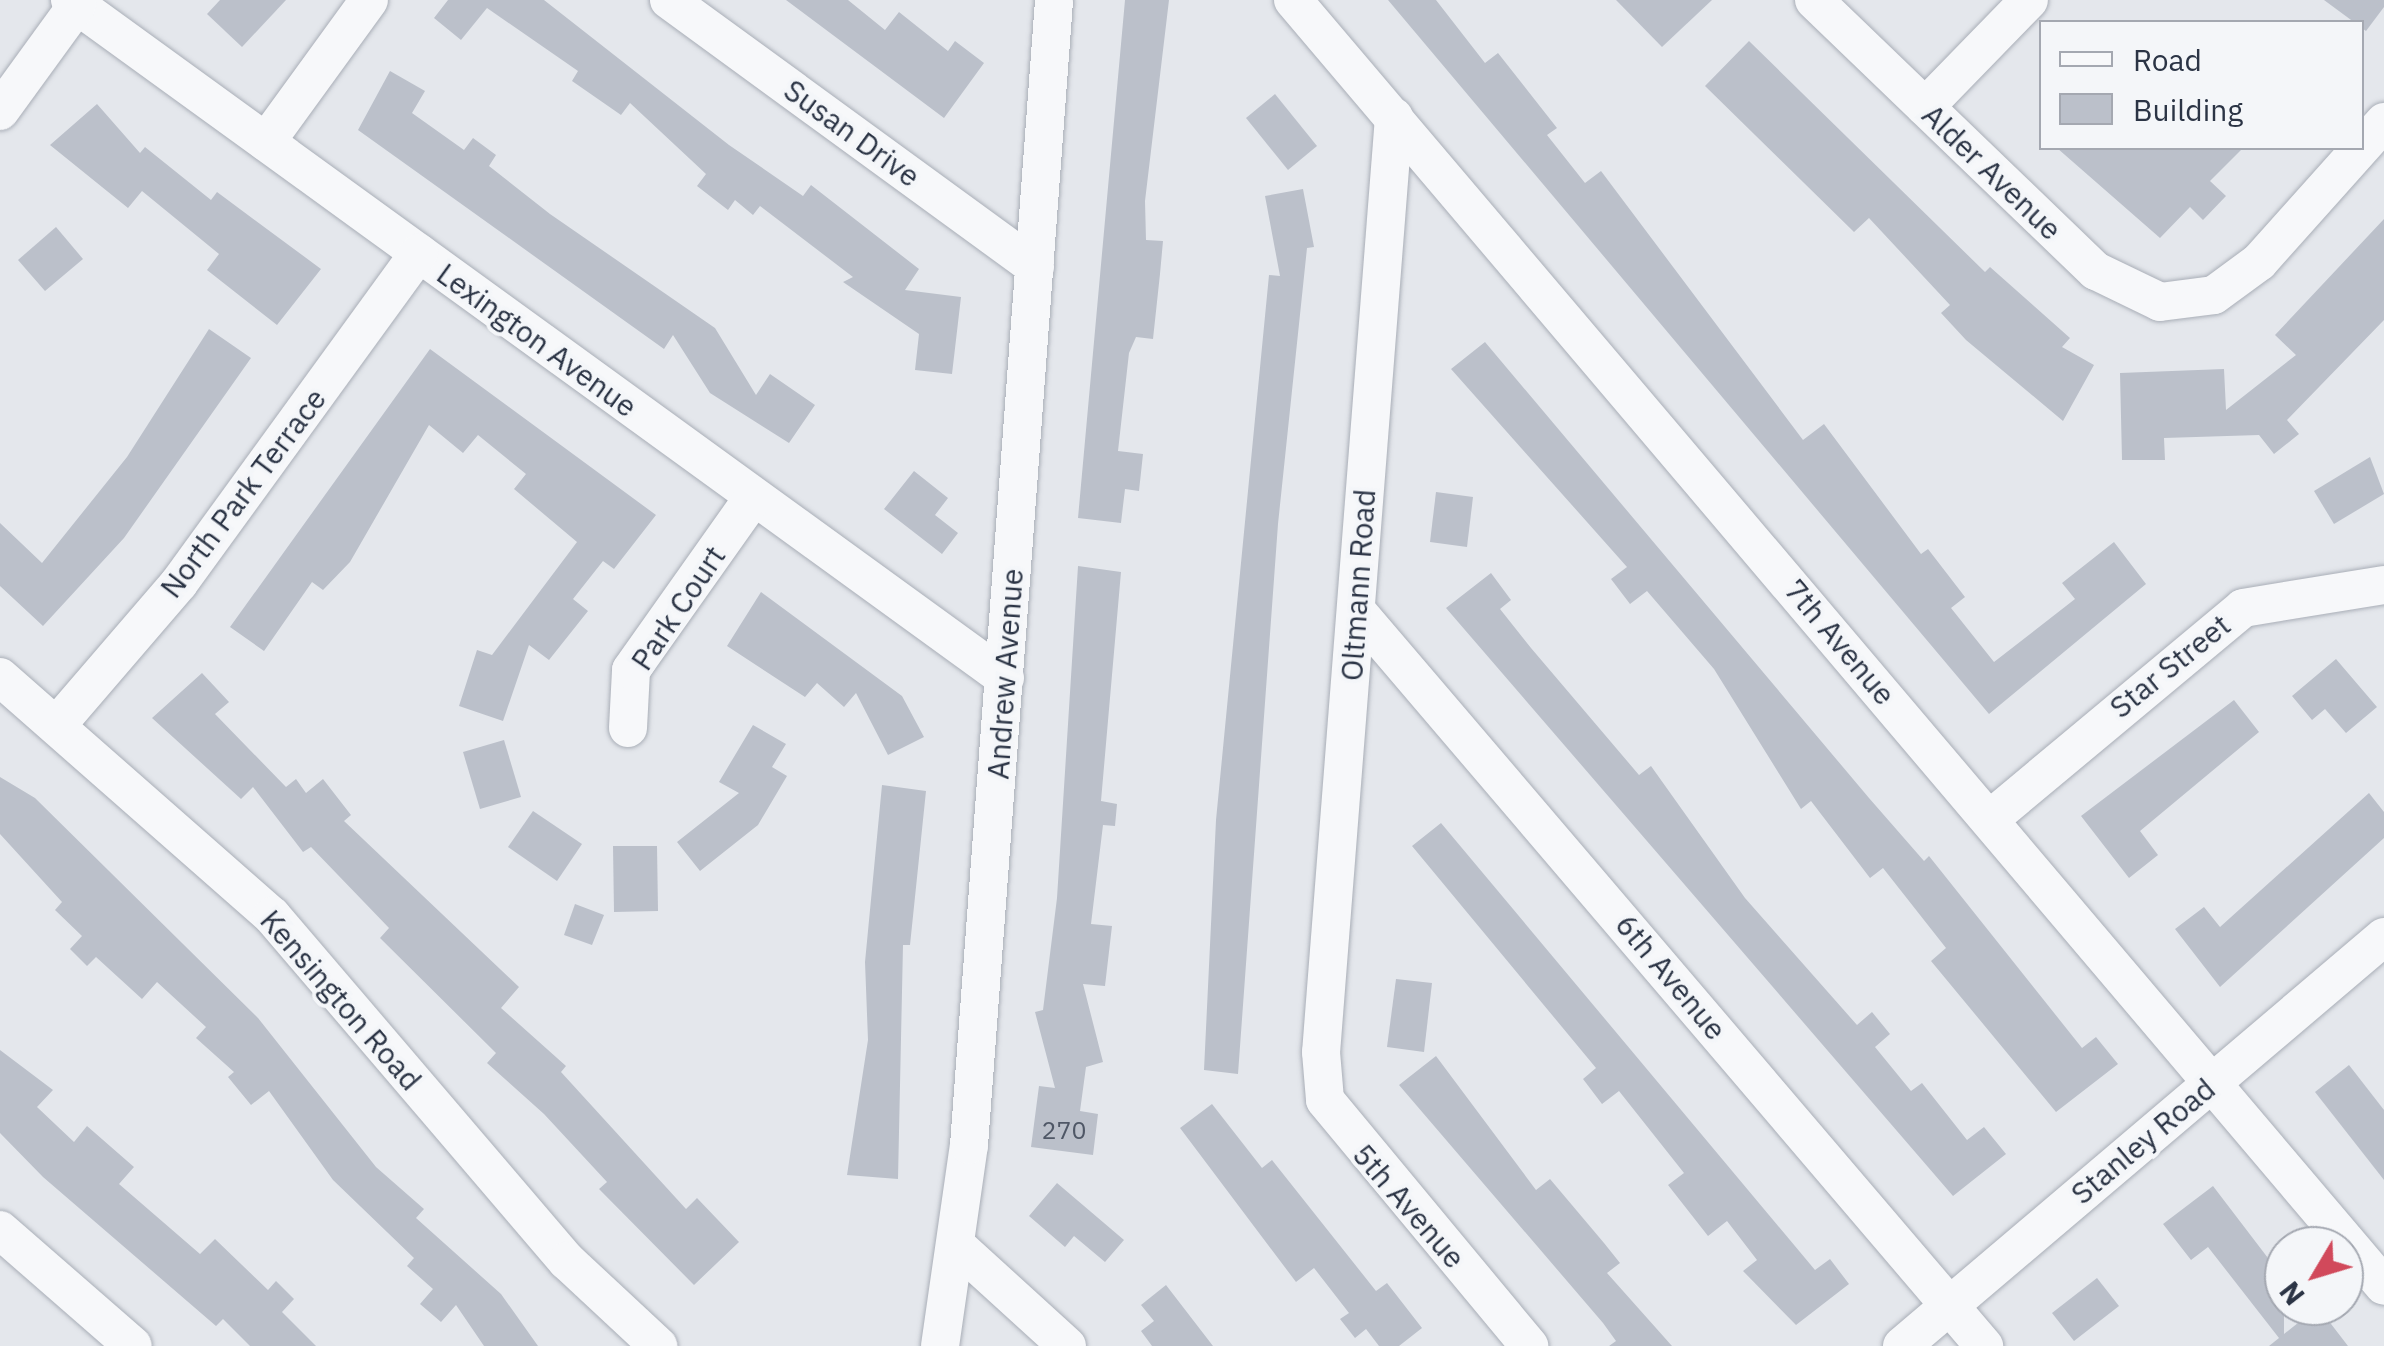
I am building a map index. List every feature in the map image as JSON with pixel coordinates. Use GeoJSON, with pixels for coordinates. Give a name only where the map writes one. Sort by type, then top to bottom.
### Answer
{"type":"FeatureCollection","features":[{"type":"Feature","properties":{"kind":"street"},"geometry":{"type":"LineString","coordinates":[[266,142],[369,0]]}},
{"type":"Feature","properties":{"kind":"street","name":"Susan Drive"},"geometry":{"type":"LineString","coordinates":[[669,0],[1036,267]]}},
{"type":"Feature","properties":{"kind":"street","name":"Andrew Avenue"},"geometry":{"type":"LineString","coordinates":[[940,1346],[956,1244],[1005,678],[1054,0]]}},
{"type":"Feature","properties":{"kind":"street","name":"7th Avenue"},"geometry":{"type":"LineString","coordinates":[[1293,0],[2384,1286]]}},
{"type":"Feature","properties":{"kind":"street","name":"Alder Avenue"},"geometry":{"type":"LineString","coordinates":[[1814,0],[2096,271],[2139,296],[2192,303],[2259,262],[2359,150]]}},
{"type":"Feature","properties":{"kind":"street"},"geometry":{"type":"LineString","coordinates":[[1926,107],[2029,0]]}},
{"type":"Feature","properties":{"kind":"street"},"geometry":{"type":"LineString","coordinates":[[0,111],[73,2]]}},
{"type":"Feature","properties":{"kind":"street","name":"Lexington Avenue"},"geometry":{"type":"LineString","coordinates":[[73,2],[1005,678]]}},
{"type":"Feature","properties":{"kind":"street","name":"Oltmann Road"},"geometry":{"type":"LineString","coordinates":[[1321,1052],[1394,117]]}},
{"type":"Feature","properties":{"kind":"street","name":"Alder Avenue"},"geometry":{"type":"LineString","coordinates":[[2364,144],[2384,122]]}},
{"type":"Feature","properties":{"kind":"street","name":"North Park Terrace"},"geometry":{"type":"LineString","coordinates":[[57,725],[180,583],[419,254]]}},
{"type":"Feature","properties":{"kind":"street","name":"Park Court"},"geometry":{"type":"LineString","coordinates":[[628,728],[631,670],[753,498]]}},
{"type":"Feature","properties":{"kind":"street","name":"Star Street"},"geometry":{"type":"LineString","coordinates":[[1990,819],[2243,608],[2384,585]]}},
{"type":"Feature","properties":{"kind":"street","name":"6th Avenue"},"geometry":{"type":"LineString","coordinates":[[1356,610],[1984,1346]]}},
{"type":"Feature","properties":{"kind":"street","name":"Kensington Road"},"geometry":{"type":"LineString","coordinates":[[0,678],[272,916],[567,1262],[658,1346]]}},
{"type":"Feature","properties":{"kind":"street","name":"Stanley Road"},"geometry":{"type":"LineString","coordinates":[[1902,1346],[2384,937]]}},
{"type":"Feature","properties":{"kind":"street","name":"5th Avenue"},"geometry":{"type":"LineString","coordinates":[[1321,1052],[1324,1100],[1342,1128],[1529,1346]]}},
{"type":"Feature","properties":{"kind":"street"},"geometry":{"type":"LineString","coordinates":[[0,1230],[107,1338]]}},
{"type":"Feature","properties":{"kind":"street"},"geometry":{"type":"LineString","coordinates":[[956,1244],[1067,1346]]}},
{"type":"Feature","properties":{"kind":"building"},"geometry":{"type":"Polygon","coordinates":[[[220,0],[286,0],[242,47],[207,14],[220,0]]]}},
{"type":"Feature","properties":{"kind":"building"},"geometry":{"type":"Polygon","coordinates":[[[448,0],[544,0],[729,145],[803,196],[811,185],[919,269],[905,290],[961,297],[952,374],[915,370],[919,334],[843,282],[853,277],[760,206],[753,215],[735,200],[728,210],[697,186],[706,174],[630,103],[621,115],[572,81],[578,71],[487,8],[461,40],[434,18],[448,0]]]}},
{"type":"Feature","properties":{"kind":"building"},"geometry":{"type":"Polygon","coordinates":[[[786,0],[848,0],[885,30],[899,12],[948,51],[955,41],[984,63],[944,118],[786,0]]]}},
{"type":"Feature","properties":{"kind":"building"},"geometry":{"type":"Polygon","coordinates":[[[1125,0],[1169,0],[1145,201],[1146,240],[1163,241],[1160,274],[1153,339],[1136,337],[1129,353],[1118,451],[1143,454],[1139,491],[1125,489],[1121,523],[1078,518],[1125,0]]]}},
{"type":"Feature","properties":{"kind":"building"},"geometry":{"type":"Polygon","coordinates":[[[1388,0],[1436,0],[1485,63],[1498,53],[1557,128],[1547,135],[1585,183],[1601,171],[1803,440],[1824,424],[1921,554],[1928,549],[1965,597],[1951,608],[1994,662],[2075,599],[2062,583],[2114,542],[2146,584],[1989,714],[1388,0]]]}},
{"type":"Feature","properties":{"kind":"building"},"geometry":{"type":"Polygon","coordinates":[[[1616,0],[1712,0],[1662,47],[1616,0]]]}},
{"type":"Feature","properties":{"kind":"building"},"geometry":{"type":"Polygon","coordinates":[[[2324,0],[2384,0],[2384,7],[2366,31],[2364,20],[2351,20],[2324,0]]]}},
{"type":"Feature","properties":{"kind":"building"},"geometry":{"type":"Polygon","coordinates":[[[1749,41],[1985,272],[1990,267],[2070,338],[2062,347],[2094,365],[2063,421],[1966,340],[1941,313],[1950,305],[1869,218],[1854,232],[1705,86],[1749,41]]]}},
{"type":"Feature","properties":{"kind":"building"},"geometry":{"type":"Polygon","coordinates":[[[390,71],[425,91],[412,113],[464,150],[473,138],[496,155],[489,166],[550,214],[715,328],[756,395],[770,374],[815,405],[789,443],[710,393],[673,335],[664,349],[358,130],[390,71]]]}},
{"type":"Feature","properties":{"kind":"building"},"geometry":{"type":"Polygon","coordinates":[[[1275,94],[1317,146],[1288,170],[1246,118],[1275,94]]]}},
{"type":"Feature","properties":{"kind":"building"},"geometry":{"type":"Polygon","coordinates":[[[97,104],[140,153],[145,147],[211,200],[217,192],[321,269],[277,325],[207,270],[219,254],[142,191],[128,208],[50,145],[97,104]]]}},
{"type":"Feature","properties":{"kind":"building"},"geometry":{"type":"Polygon","coordinates":[[[2059,150],[2241,150],[2210,181],[2226,196],[2203,220],[2190,207],[2160,238],[2059,150]]]}},
{"type":"Feature","properties":{"kind":"building"},"geometry":{"type":"Polygon","coordinates":[[[1303,189],[1314,247],[1307,248],[1278,524],[1238,1074],[1204,1070],[1216,820],[1269,275],[1280,276],[1265,196],[1303,189]]]}},
{"type":"Feature","properties":{"kind":"building"},"geometry":{"type":"Polygon","coordinates":[[[2384,219],[2384,320],[2287,420],[2299,434],[2274,454],[2259,435],[2164,438],[2165,460],[2122,460],[2120,373],[2224,369],[2226,410],[2296,355],[2275,335],[2384,219]]]}},
{"type":"Feature","properties":{"kind":"building"},"geometry":{"type":"Polygon","coordinates":[[[56,227],[83,259],[45,291],[18,260],[56,227]]]}},
{"type":"Feature","properties":{"kind":"building"},"geometry":{"type":"Polygon","coordinates":[[[209,329],[251,358],[124,538],[43,626],[0,586],[0,523],[42,563],[127,457],[209,329]]]}},
{"type":"Feature","properties":{"kind":"building"},"geometry":{"type":"Polygon","coordinates":[[[1485,342],[1869,798],[1924,861],[1929,856],[2082,1048],[2096,1037],[2118,1064],[2056,1112],[1931,961],[1946,948],[1883,868],[1870,878],[1811,801],[1801,809],[1714,669],[1647,591],[1630,604],[1611,579],[1627,567],[1451,369],[1485,342]]]}},
{"type":"Feature","properties":{"kind":"building"},"geometry":{"type":"Polygon","coordinates":[[[430,349],[656,515],[614,569],[603,561],[573,599],[588,611],[549,660],[529,645],[503,721],[459,706],[477,650],[492,655],[577,542],[514,489],[526,474],[478,435],[463,453],[429,425],[350,562],[323,590],[312,582],[264,651],[230,627],[430,349]]]}},
{"type":"Feature","properties":{"kind":"building"},"geometry":{"type":"Polygon","coordinates":[[[2370,457],[2384,494],[2334,524],[2314,491],[2370,457]]]}},
{"type":"Feature","properties":{"kind":"building"},"geometry":{"type":"Polygon","coordinates":[[[914,471],[948,498],[935,515],[958,533],[942,554],[884,509],[914,471]]]}},
{"type":"Feature","properties":{"kind":"building"},"geometry":{"type":"Polygon","coordinates":[[[1436,492],[1473,497],[1467,547],[1430,542],[1436,492]]]}},
{"type":"Feature","properties":{"kind":"building"},"geometry":{"type":"Polygon","coordinates":[[[1078,566],[1121,572],[1101,801],[1117,804],[1115,826],[1103,825],[1091,924],[1112,926],[1105,986],[1083,984],[1103,1062],[1086,1067],[1080,1111],[1098,1114],[1093,1155],[1031,1147],[1039,1086],[1055,1088],[1035,1012],[1043,1010],[1057,898],[1078,566]]]}},
{"type":"Feature","properties":{"kind":"building"},"geometry":{"type":"Polygon","coordinates":[[[1491,573],[1511,600],[1500,609],[1639,775],[1651,766],[1745,898],[1857,1025],[1872,1012],[1890,1034],[1875,1047],[1911,1091],[1922,1083],[1967,1140],[1984,1127],[2006,1154],[1953,1196],[1446,608],[1491,573]]]}},
{"type":"Feature","properties":{"kind":"building"},"geometry":{"type":"Polygon","coordinates":[[[761,592],[902,696],[924,737],[888,755],[856,693],[844,707],[817,683],[805,697],[727,646],[761,592]]]}},
{"type":"Feature","properties":{"kind":"building"},"geometry":{"type":"Polygon","coordinates":[[[2336,659],[2377,707],[2346,733],[2325,709],[2312,720],[2292,696],[2336,659]]]}},
{"type":"Feature","properties":{"kind":"building"},"geometry":{"type":"Polygon","coordinates":[[[202,673],[229,702],[215,714],[286,787],[296,779],[306,793],[323,779],[351,815],[344,821],[519,987],[501,1008],[566,1066],[561,1072],[686,1209],[697,1198],[739,1242],[694,1285],[599,1189],[607,1182],[544,1114],[487,1063],[496,1053],[380,938],[389,928],[311,847],[303,852],[253,787],[241,799],[152,718],[202,673]]]}},
{"type":"Feature","properties":{"kind":"building"},"geometry":{"type":"Polygon","coordinates":[[[2234,700],[2259,732],[2140,831],[2158,855],[2129,878],[2081,816],[2234,700]]]}},
{"type":"Feature","properties":{"kind":"building"},"geometry":{"type":"Polygon","coordinates":[[[753,725],[786,744],[772,767],[787,776],[758,825],[700,871],[677,842],[739,793],[719,782],[753,725]]]}},
{"type":"Feature","properties":{"kind":"building"},"geometry":{"type":"Polygon","coordinates":[[[504,740],[521,797],[480,809],[463,752],[504,740]]]}},
{"type":"Feature","properties":{"kind":"building"},"geometry":{"type":"Polygon","coordinates":[[[0,777],[35,798],[258,1018],[376,1167],[424,1209],[416,1218],[501,1294],[538,1346],[484,1346],[456,1305],[441,1322],[420,1304],[433,1289],[407,1266],[414,1258],[333,1180],[269,1091],[251,1105],[228,1077],[234,1072],[196,1038],[206,1027],[157,982],[142,999],[96,957],[87,966],[70,949],[82,936],[55,910],[62,902],[0,834],[0,777]]]}},
{"type":"Feature","properties":{"kind":"building"},"geometry":{"type":"Polygon","coordinates":[[[882,785],[926,791],[910,945],[903,945],[898,1179],[847,1175],[868,1040],[865,962],[882,785]]]}},
{"type":"Feature","properties":{"kind":"building"},"geometry":{"type":"Polygon","coordinates":[[[2369,793],[2384,812],[2384,838],[2220,987],[2175,929],[2204,907],[2220,927],[2369,793]]]}},
{"type":"Feature","properties":{"kind":"building"},"geometry":{"type":"Polygon","coordinates":[[[533,811],[582,844],[557,881],[508,847],[533,811]]]}},
{"type":"Feature","properties":{"kind":"building"},"geometry":{"type":"Polygon","coordinates":[[[1441,823],[1815,1270],[1830,1259],[1849,1284],[1796,1325],[1743,1271],[1757,1260],[1727,1221],[1708,1236],[1668,1185],[1684,1173],[1619,1091],[1602,1104],[1583,1079],[1596,1068],[1412,846],[1441,823]]]}},
{"type":"Feature","properties":{"kind":"building"},"geometry":{"type":"Polygon","coordinates":[[[613,846],[657,846],[658,911],[614,912],[613,846]]]}},
{"type":"Feature","properties":{"kind":"building"},"geometry":{"type":"Polygon","coordinates":[[[575,904],[604,915],[592,945],[564,935],[575,904]]]}},
{"type":"Feature","properties":{"kind":"building"},"geometry":{"type":"Polygon","coordinates":[[[1396,979],[1432,983],[1424,1052],[1387,1047],[1396,979]]]}},
{"type":"Feature","properties":{"kind":"building"},"geometry":{"type":"Polygon","coordinates":[[[0,1050],[53,1090],[37,1107],[74,1142],[87,1126],[134,1167],[119,1184],[200,1254],[215,1239],[268,1290],[276,1281],[294,1299],[282,1312],[316,1346],[250,1346],[223,1319],[216,1326],[43,1177],[0,1133],[0,1050]]]}},
{"type":"Feature","properties":{"kind":"building"},"geometry":{"type":"Polygon","coordinates":[[[1436,1056],[1536,1190],[1550,1179],[1604,1243],[1620,1263],[1607,1273],[1672,1346],[1609,1346],[1616,1341],[1603,1323],[1399,1085],[1436,1056]]]}},
{"type":"Feature","properties":{"kind":"building"},"geometry":{"type":"Polygon","coordinates":[[[2349,1065],[2384,1110],[2384,1180],[2315,1092],[2349,1065]]]}},
{"type":"Feature","properties":{"kind":"building"},"geometry":{"type":"Polygon","coordinates":[[[1212,1104],[1262,1168],[1272,1160],[1376,1291],[1387,1283],[1422,1328],[1399,1346],[1379,1346],[1366,1329],[1355,1338],[1340,1319],[1349,1313],[1314,1268],[1296,1282],[1180,1128],[1212,1104]]]}},
{"type":"Feature","properties":{"kind":"building"},"geometry":{"type":"Polygon","coordinates":[[[1057,1183],[1124,1240],[1105,1262],[1074,1236],[1065,1247],[1029,1216],[1057,1183]]]}},
{"type":"Feature","properties":{"kind":"building"},"geometry":{"type":"Polygon","coordinates":[[[2213,1186],[2264,1253],[2264,1319],[2208,1247],[2191,1260],[2163,1224],[2213,1186]]]}},
{"type":"Feature","properties":{"kind":"building"},"geometry":{"type":"Polygon","coordinates":[[[2097,1278],[2119,1306],[2074,1341],[2052,1313],[2097,1278]]]}},
{"type":"Feature","properties":{"kind":"building"},"geometry":{"type":"Polygon","coordinates":[[[1166,1285],[1213,1346],[1152,1346],[1141,1331],[1154,1321],[1141,1305],[1166,1285]]]}},
{"type":"Feature","properties":{"kind":"building"},"geometry":{"type":"Polygon","coordinates":[[[2270,1326],[2284,1326],[2284,1334],[2294,1326],[2333,1326],[2348,1346],[2269,1346],[2279,1338],[2270,1326]]]}}]}
